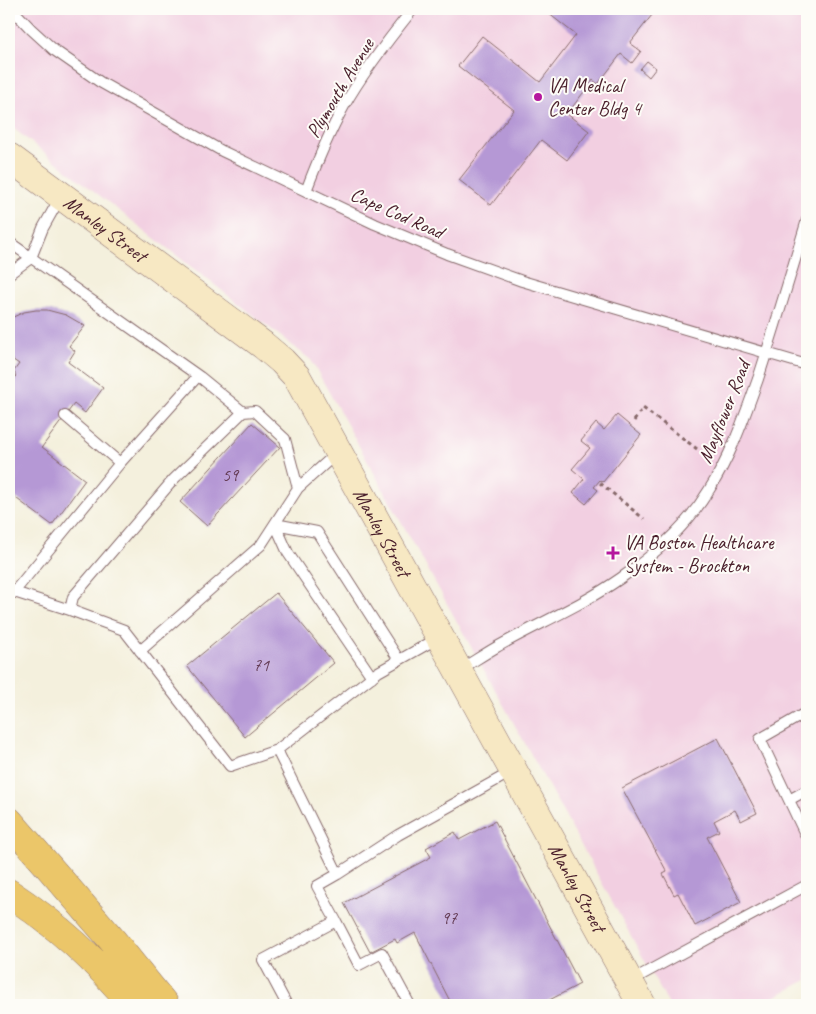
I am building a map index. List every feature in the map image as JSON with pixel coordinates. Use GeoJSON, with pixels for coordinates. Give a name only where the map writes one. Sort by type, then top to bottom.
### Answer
{"type":"FeatureCollection","features":[{"type":"Feature","properties":{"kind":"highway"},"geometry":{"type":"LineString","coordinates":[[9,821],[114,942],[165,1005]]}},
{"type":"Feature","properties":{"kind":"highway"},"geometry":{"type":"LineString","coordinates":[[9,893],[26,904],[69,939],[95,963],[133,1005]]}},
{"type":"Feature","properties":{"kind":"main road","name":"Manley Street"},"geometry":{"type":"LineString","coordinates":[[9,157],[282,361],[297,377],[642,1005]]}},
{"type":"Feature","properties":{"kind":"lane","name":"Cape Cod Road"},"geometry":{"type":"LineString","coordinates":[[12,9],[54,50],[100,82],[222,151],[375,224],[522,281],[807,365]]}},
{"type":"Feature","properties":{"kind":"lane","name":"Plymouth Avenue"},"geometry":{"type":"LineString","coordinates":[[306,191],[343,107],[384,46],[413,9]]}},
{"type":"Feature","properties":{"kind":"lane"},"geometry":{"type":"LineString","coordinates":[[9,274],[31,258],[42,228],[61,195]]}},
{"type":"Feature","properties":{"kind":"lane","name":"Mayflower Road"},"geometry":{"type":"LineString","coordinates":[[459,670],[495,648],[583,602],[620,579],[652,555],[698,505],[720,473],[740,432],[807,220]]}},
{"type":"Feature","properties":{"kind":"lane"},"geometry":{"type":"LineString","coordinates":[[9,242],[198,376],[243,412]]}},
{"type":"Feature","properties":{"kind":"lane"},"geometry":{"type":"LineString","coordinates":[[198,376],[12,590],[124,630],[230,766],[277,750],[372,677],[441,637]]}},
{"type":"Feature","properties":{"kind":"lane"},"geometry":{"type":"LineString","coordinates":[[70,610],[73,597],[174,479],[243,412],[255,411],[285,439],[298,488]]}},
{"type":"Feature","properties":{"kind":"lane"},"geometry":{"type":"LineString","coordinates":[[65,416],[120,464]]}},
{"type":"Feature","properties":{"kind":"lane"},"geometry":{"type":"LineString","coordinates":[[140,651],[262,545],[298,488],[338,452]]}},
{"type":"Feature","properties":{"kind":"lane"},"geometry":{"type":"LineString","coordinates":[[275,524],[317,532],[399,660]]}},
{"type":"Feature","properties":{"kind":"lane"},"geometry":{"type":"LineString","coordinates":[[275,524],[288,553],[372,677]]}},
{"type":"Feature","properties":{"kind":"lane"},"geometry":{"type":"LineString","coordinates":[[807,712],[760,740],[807,838]]}},
{"type":"Feature","properties":{"kind":"lane"},"geometry":{"type":"LineString","coordinates":[[277,750],[338,874]]}},
{"type":"Feature","properties":{"kind":"lane"},"geometry":{"type":"LineString","coordinates":[[410,1005],[382,953],[360,965],[317,886],[398,835],[514,770]]}},
{"type":"Feature","properties":{"kind":"lane"},"geometry":{"type":"LineString","coordinates":[[789,800],[807,790]]}},
{"type":"Feature","properties":{"kind":"lane"},"geometry":{"type":"LineString","coordinates":[[629,981],[807,885]]}},
{"type":"Feature","properties":{"kind":"lane"},"geometry":{"type":"LineString","coordinates":[[287,1005],[263,960],[336,921]]}},
{"type":"Feature","properties":{"kind":"path"},"geometry":{"type":"LineString","coordinates":[[634,421],[643,408],[697,449]]}},
{"type":"Feature","properties":{"kind":"path"},"geometry":{"type":"LineString","coordinates":[[600,483],[644,519]]}},
{"type":"Feature","properties":{"kind":"shaded area","name":"VA Boston Healthcare System - Brockton"},"geometry":{"type":"Polygon","coordinates":[[[9,9],[807,9],[807,980],[759,1005],[669,1005],[311,360],[9,125],[9,9]]]}},
{"type":"Feature","properties":{"kind":"building","name":"VA Medical Center Bldg 4"},"geometry":{"type":"Polygon","coordinates":[[[551,9],[648,9],[647,11],[652,15],[630,43],[641,51],[632,63],[621,54],[598,84],[593,80],[567,114],[589,131],[567,160],[541,140],[491,205],[459,180],[514,110],[458,66],[482,36],[540,82],[576,35],[548,13],[551,9]]]}},
{"type":"Feature","properties":{"kind":"building"},"geometry":{"type":"Polygon","coordinates":[[[647,61],[656,68],[649,77],[640,69],[647,61]]]}},
{"type":"Feature","properties":{"kind":"building"},"geometry":{"type":"Polygon","coordinates":[[[47,310],[66,315],[85,326],[69,346],[75,351],[68,362],[103,388],[85,413],[74,404],[42,447],[85,480],[52,525],[9,493],[9,378],[19,364],[9,357],[9,319],[24,312],[47,310]]]}},
{"type":"Feature","properties":{"kind":"building"},"geometry":{"type":"Polygon","coordinates":[[[617,415],[641,435],[603,482],[600,480],[594,487],[598,490],[586,504],[573,493],[584,479],[572,469],[590,448],[581,441],[596,423],[604,430],[617,415]]]}},
{"type":"Feature","properties":{"kind":"building"},"geometry":{"type":"Polygon","coordinates":[[[252,423],[280,447],[207,526],[180,502],[252,423]]]}},
{"type":"Feature","properties":{"kind":"building"},"geometry":{"type":"Polygon","coordinates":[[[276,593],[334,663],[245,737],[187,666],[276,593]]]}},
{"type":"Feature","properties":{"kind":"building"},"geometry":{"type":"Polygon","coordinates":[[[718,738],[757,813],[741,821],[735,810],[714,821],[719,831],[707,837],[741,902],[695,926],[678,893],[674,895],[663,874],[667,872],[622,788],[718,738]]]}},
{"type":"Feature","properties":{"kind":"building"},"geometry":{"type":"Polygon","coordinates":[[[495,821],[580,984],[540,1005],[452,1005],[415,933],[397,943],[395,939],[370,952],[344,903],[431,857],[426,848],[455,832],[459,840],[495,821]]]}},
{"type":"Feature","properties":{"kind":"place","name":"VA Medical Center Bldg 4"},"geometry":{"type":"Point","coordinates":[538,97]}},
{"type":"Feature","properties":{"kind":"place","name":"VA Boston Healthcare System - Brockton"},"geometry":{"type":"Point","coordinates":[613,553]}}]}
